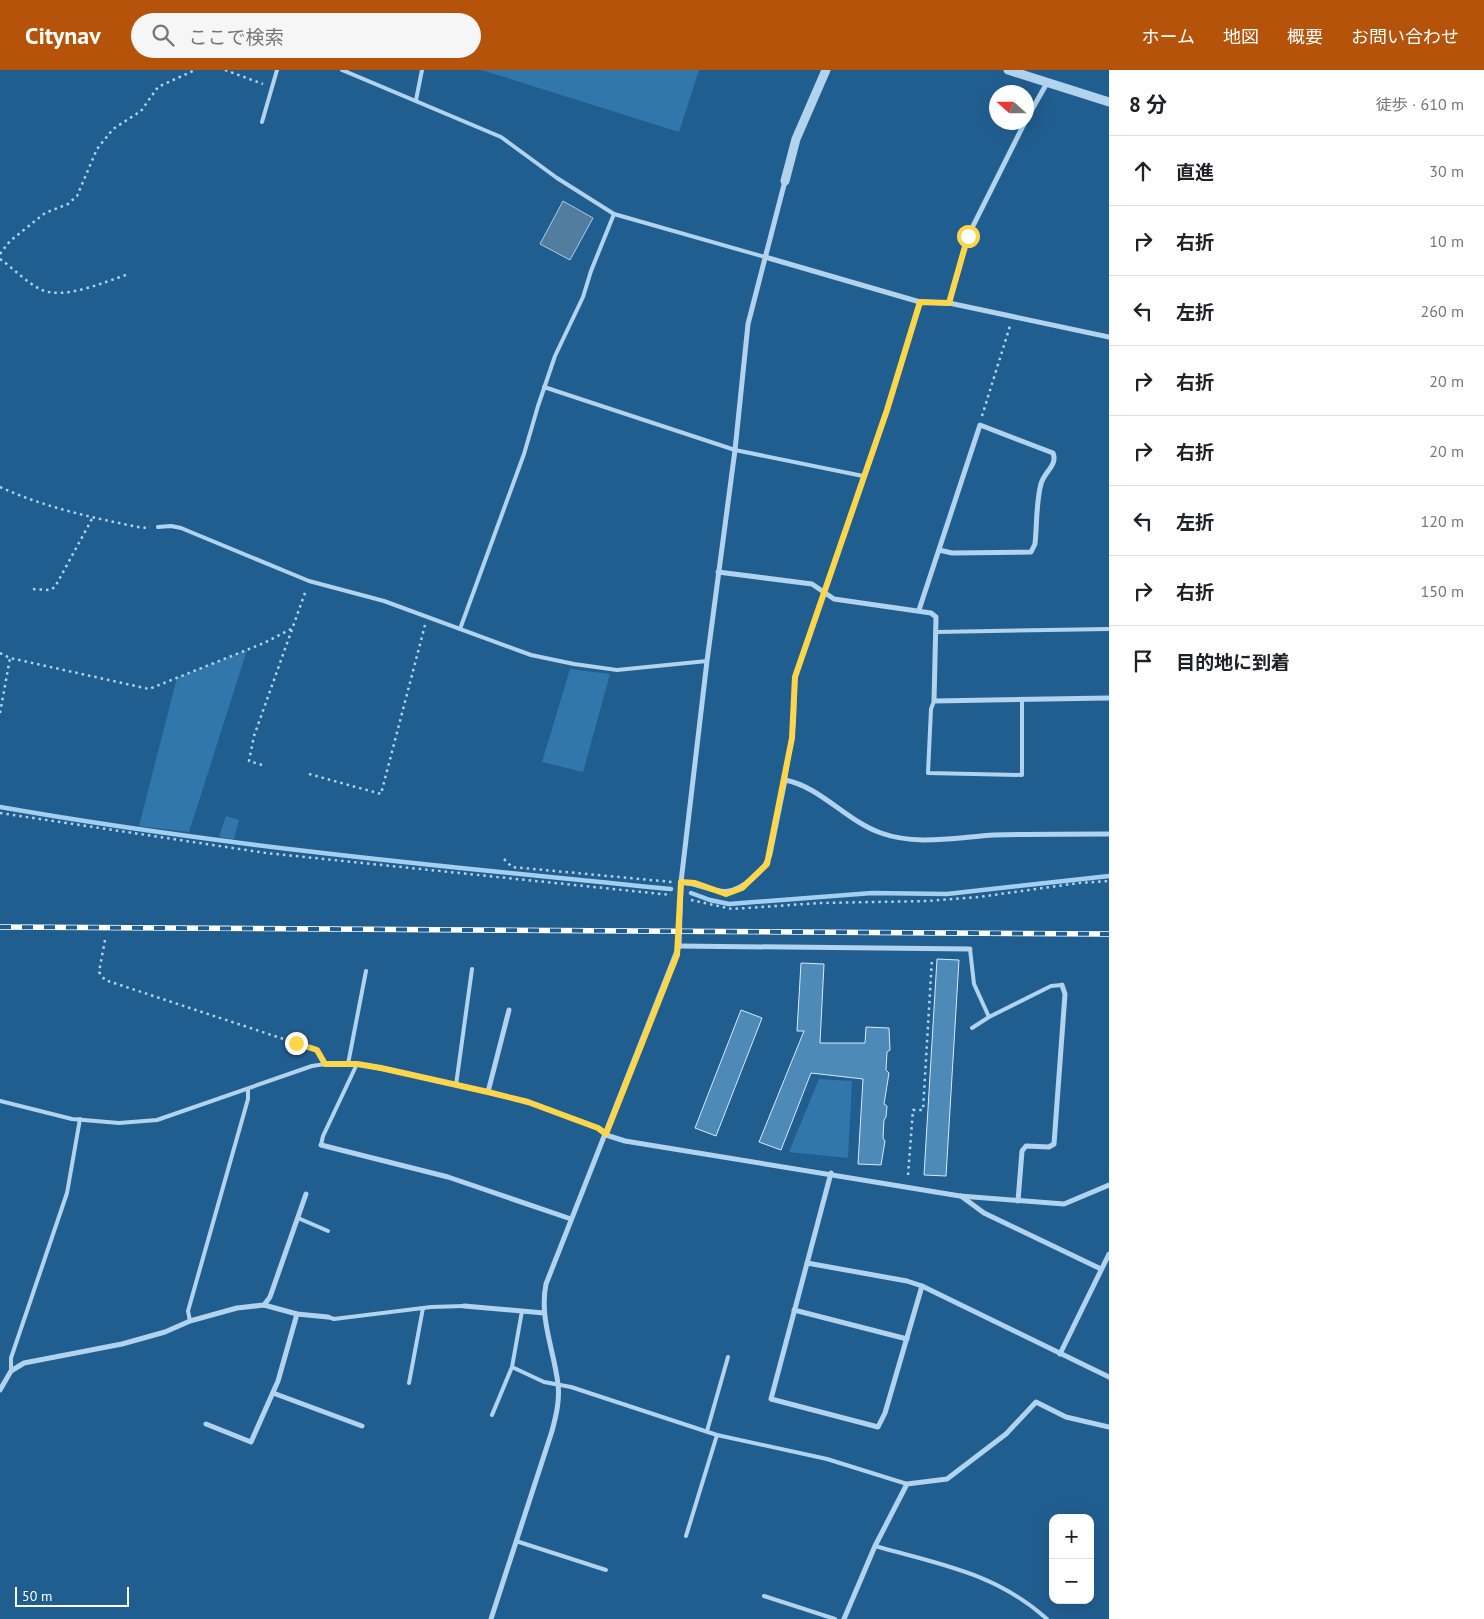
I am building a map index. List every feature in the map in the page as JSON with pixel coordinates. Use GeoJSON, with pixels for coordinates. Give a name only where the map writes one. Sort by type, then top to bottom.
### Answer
{"type":"FeatureCollection","features":[{"type":"Feature","properties":{"kind":"street"},"geometry":{"type":"LineString","coordinates":[[491,1619],[552,1431],[558,1403],[558,1385],[544,1313],[546,1284],[679,946],[681,882],[706,661],[735,450],[748,324],[796,139],[826,70]]}},
{"type":"Feature","properties":{"kind":"street"},"geometry":{"type":"LineString","coordinates":[[1008,70],[1109,102]]}},
{"type":"Feature","properties":{"kind":"street"},"geometry":{"type":"LineString","coordinates":[[1034,107],[1047,83]]}},
{"type":"Feature","properties":{"kind":"street"},"geometry":{"type":"LineString","coordinates":[[949,303],[968,236],[1021,130]]}},
{"type":"Feature","properties":{"kind":"street"},"geometry":{"type":"LineString","coordinates":[[765,257],[920,302],[949,303],[989,313],[1018,316],[1109,336]]}},
{"type":"Feature","properties":{"kind":"street"},"geometry":{"type":"LineString","coordinates":[[919,610],[980,425],[1053,452],[1055,458],[1053,464],[1040,485],[1035,544],[1031,552],[1025,554],[952,553],[939,550]]}},
{"type":"Feature","properties":{"kind":"street"},"geometry":{"type":"LineString","coordinates":[[718,572],[812,584],[834,599],[931,613],[936,617],[934,701],[1109,698]]}},
{"type":"Feature","properties":{"kind":"street"},"geometry":{"type":"LineString","coordinates":[[681,882],[695,883],[726,894],[742,888],[761,871],[767,864],[770,854],[785,780],[795,782],[811,790],[860,823],[880,833],[898,838],[917,840],[996,835],[1109,834]]}},
{"type":"Feature","properties":{"kind":"street"},"geometry":{"type":"LineString","coordinates":[[679,946],[970,949]]}},
{"type":"Feature","properties":{"kind":"street"},"geometry":{"type":"LineString","coordinates":[[1018,1201],[1022,1151],[1026,1146],[1049,1147],[1054,1144],[1065,994],[1062,985]]}},
{"type":"Feature","properties":{"kind":"street"},"geometry":{"type":"LineString","coordinates":[[488,1092],[509,1010]]}},
{"type":"Feature","properties":{"kind":"street"},"geometry":{"type":"LineString","coordinates":[[606,1134],[625,1141],[831,1173],[960,1196],[1064,1204],[1109,1185]]}},
{"type":"Feature","properties":{"kind":"street"},"geometry":{"type":"LineString","coordinates":[[321,1146],[448,1176],[571,1219]]}},
{"type":"Feature","properties":{"kind":"street"},"geometry":{"type":"LineString","coordinates":[[831,1173],[771,1399],[878,1426],[885,1413],[922,1286]]}},
{"type":"Feature","properties":{"kind":"street"},"geometry":{"type":"LineString","coordinates":[[264,1305],[270,1297],[306,1194]]}},
{"type":"Feature","properties":{"kind":"street"},"geometry":{"type":"LineString","coordinates":[[960,1196],[984,1213],[1102,1269]]}},
{"type":"Feature","properties":{"kind":"street"},"geometry":{"type":"LineString","coordinates":[[1060,1354],[1109,1254]]}},
{"type":"Feature","properties":{"kind":"street"},"geometry":{"type":"LineString","coordinates":[[806,1263],[907,1281],[922,1286],[1109,1377]]}},
{"type":"Feature","properties":{"kind":"street"},"geometry":{"type":"LineString","coordinates":[[0,1390],[11,1371],[24,1362],[122,1344],[165,1332],[190,1320],[237,1308],[264,1305],[297,1314],[328,1317]]}},
{"type":"Feature","properties":{"kind":"street"},"geometry":{"type":"LineString","coordinates":[[464,1306],[544,1313]]}},
{"type":"Feature","properties":{"kind":"street"},"geometry":{"type":"LineString","coordinates":[[794,1310],[907,1339]]}},
{"type":"Feature","properties":{"kind":"street"},"geometry":{"type":"LineString","coordinates":[[206,1424],[251,1442],[273,1393],[286,1357],[297,1314]]}},
{"type":"Feature","properties":{"kind":"street"},"geometry":{"type":"LineString","coordinates":[[273,1393],[362,1426]]}},
{"type":"Feature","properties":{"kind":"street"},"geometry":{"type":"LineString","coordinates":[[844,1619],[875,1546],[907,1484],[947,1479],[1006,1434],[1036,1402],[1066,1417],[1109,1427]]}},
{"type":"Feature","properties":{"kind":"lane"},"geometry":{"type":"LineString","coordinates":[[262,122],[277,70]]}},
{"type":"Feature","properties":{"kind":"lane"},"geometry":{"type":"LineString","coordinates":[[342,70],[501,137],[557,178],[614,214],[765,257]]}},
{"type":"Feature","properties":{"kind":"lane"},"geometry":{"type":"LineString","coordinates":[[416,100],[422,70]]}},
{"type":"Feature","properties":{"kind":"lane"},"geometry":{"type":"LineString","coordinates":[[460,629],[524,454],[555,356],[583,297],[591,271],[614,214]]}},
{"type":"Feature","properties":{"kind":"lane"},"geometry":{"type":"LineString","coordinates":[[785,780],[794,722],[795,677],[864,476],[920,302]]}},
{"type":"Feature","properties":{"kind":"lane"},"geometry":{"type":"LineString","coordinates":[[544,386],[735,450],[864,476]]}},
{"type":"Feature","properties":{"kind":"lane"},"geometry":{"type":"LineString","coordinates":[[158,527],[171,526],[181,528],[309,581],[384,601],[531,655],[594,668],[617,670],[706,661]]}},
{"type":"Feature","properties":{"kind":"lane"},"geometry":{"type":"LineString","coordinates":[[936,632],[1109,628]]}},
{"type":"Feature","properties":{"kind":"lane"},"geometry":{"type":"LineString","coordinates":[[934,701],[931,709],[928,773],[1022,775],[1022,700]]}},
{"type":"Feature","properties":{"kind":"lane"},"geometry":{"type":"LineString","coordinates":[[970,949],[974,984],[989,1017]]}},
{"type":"Feature","properties":{"kind":"lane"},"geometry":{"type":"LineString","coordinates":[[456,1085],[472,969]]}},
{"type":"Feature","properties":{"kind":"lane"},"geometry":{"type":"LineString","coordinates":[[348,1064],[366,971]]}},
{"type":"Feature","properties":{"kind":"lane"},"geometry":{"type":"LineString","coordinates":[[972,1028],[989,1017],[1052,986],[1062,985]]}},
{"type":"Feature","properties":{"kind":"lane"},"geometry":{"type":"LineString","coordinates":[[0,1101],[80,1120],[119,1123],[157,1120],[248,1090],[288,1074],[325,1064],[357,1064],[528,1102],[598,1128],[606,1134]]}},
{"type":"Feature","properties":{"kind":"lane"},"geometry":{"type":"LineString","coordinates":[[321,1146],[323,1136],[357,1064]]}},
{"type":"Feature","properties":{"kind":"lane"},"geometry":{"type":"LineString","coordinates":[[190,1320],[188,1311],[248,1099],[248,1090]]}},
{"type":"Feature","properties":{"kind":"lane"},"geometry":{"type":"LineString","coordinates":[[11,1371],[11,1358],[67,1193],[80,1120]]}},
{"type":"Feature","properties":{"kind":"lane"},"geometry":{"type":"LineString","coordinates":[[298,1218],[328,1230]]}},
{"type":"Feature","properties":{"kind":"lane"},"geometry":{"type":"LineString","coordinates":[[328,1317],[334,1319],[423,1308],[464,1306]]}},
{"type":"Feature","properties":{"kind":"lane"},"geometry":{"type":"LineString","coordinates":[[409,1383],[423,1308]]}},
{"type":"Feature","properties":{"kind":"lane"},"geometry":{"type":"LineString","coordinates":[[492,1415],[512,1367],[522,1311]]}},
{"type":"Feature","properties":{"kind":"lane"},"geometry":{"type":"LineString","coordinates":[[707,1432],[728,1357]]}},
{"type":"Feature","properties":{"kind":"lane"},"geometry":{"type":"LineString","coordinates":[[512,1367],[544,1382],[717,1435],[828,1459],[907,1484]]}},
{"type":"Feature","properties":{"kind":"lane"},"geometry":{"type":"LineString","coordinates":[[686,1536],[717,1435]]}},
{"type":"Feature","properties":{"kind":"lane"},"geometry":{"type":"LineString","coordinates":[[516,1541],[606,1570]]}},
{"type":"Feature","properties":{"kind":"lane"},"geometry":{"type":"LineString","coordinates":[[875,1546],[971,1572],[1010,1590],[1047,1619]]}},
{"type":"Feature","properties":{"kind":"lane"},"geometry":{"type":"LineString","coordinates":[[764,1596],[835,1619]]}},
{"type":"Feature","properties":{"kind":"path"},"geometry":{"type":"LineString","coordinates":[[0,254],[10,241],[45,212],[68,204],[77,196],[97,149],[113,129],[140,111],[158,87],[195,70]]}},
{"type":"Feature","properties":{"kind":"path"},"geometry":{"type":"LineString","coordinates":[[224,70],[271,87]]}},
{"type":"Feature","properties":{"kind":"path"},"geometry":{"type":"LineString","coordinates":[[0,259],[40,289],[50,292],[77,291],[126,275]]}},
{"type":"Feature","properties":{"kind":"path"},"geometry":{"type":"LineString","coordinates":[[980,425],[1009,328],[1018,316]]}},
{"type":"Feature","properties":{"kind":"path"},"geometry":{"type":"LineString","coordinates":[[0,487],[28,500],[92,517],[143,528],[158,527]]}},
{"type":"Feature","properties":{"kind":"path"},"geometry":{"type":"LineString","coordinates":[[32,589],[50,590],[55,587],[92,517]]}},
{"type":"Feature","properties":{"kind":"path"},"geometry":{"type":"LineString","coordinates":[[262,765],[249,761],[254,736],[309,581]]}},
{"type":"Feature","properties":{"kind":"path"},"geometry":{"type":"LineString","coordinates":[[309,774],[381,794],[422,641],[426,616]]}},
{"type":"Feature","properties":{"kind":"path"},"geometry":{"type":"LineString","coordinates":[[0,653],[10,658],[149,689],[264,643],[291,629]]}},
{"type":"Feature","properties":{"kind":"path"},"geometry":{"type":"LineString","coordinates":[[0,713],[10,658]]}},
{"type":"Feature","properties":{"kind":"path"},"geometry":{"type":"LineString","coordinates":[[0,813],[258,852],[680,896],[717,907],[732,909],[820,903],[979,897],[1079,883],[1109,881]]}},
{"type":"Feature","properties":{"kind":"path"},"geometry":{"type":"LineString","coordinates":[[504,859],[512,866],[681,882]]}},
{"type":"Feature","properties":{"kind":"path"},"geometry":{"type":"LineString","coordinates":[[105,940],[99,972],[105,980],[317,1050],[325,1064]]}},
{"type":"Feature","properties":{"kind":"path"},"geometry":{"type":"LineString","coordinates":[[908,1175],[913,1110],[923,1110],[932,952]]}},
{"type":"Feature","properties":{"kind":"shaded area"},"geometry":{"type":"Polygon","coordinates":[[[482,70],[699,70],[679,132],[482,70]]]}},
{"type":"Feature","properties":{"kind":"shaded area"},"geometry":{"type":"Polygon","coordinates":[[[563,201],[593,218],[570,260],[540,244],[563,201]]]}},
{"type":"Feature","properties":{"kind":"shaded area"},"geometry":{"type":"Polygon","coordinates":[[[247,650],[189,832],[139,826],[177,678],[247,650]]]}},
{"type":"Feature","properties":{"kind":"shaded area"},"geometry":{"type":"Polygon","coordinates":[[[570,669],[610,674],[583,772],[542,762],[570,669]]]}},
{"type":"Feature","properties":{"kind":"shaded area"},"geometry":{"type":"Polygon","coordinates":[[[226,816],[239,820],[234,839],[219,837],[226,816]]]}},
{"type":"Feature","properties":{"kind":"shaded area"},"geometry":{"type":"Polygon","coordinates":[[[819,1079],[852,1081],[848,1158],[789,1152],[819,1079]]]}},
{"type":"Feature","properties":{"kind":"building"},"geometry":{"type":"Polygon","coordinates":[[[937,959],[959,960],[946,1176],[924,1175],[937,959]]]}},
{"type":"Feature","properties":{"kind":"building"},"geometry":{"type":"Polygon","coordinates":[[[801,963],[824,964],[820,1043],[865,1043],[866,1027],[889,1028],[890,1050],[887,1052],[886,1070],[889,1073],[884,1104],[887,1106],[884,1120],[883,1138],[885,1141],[881,1165],[858,1164],[863,1079],[811,1073],[781,1150],[759,1142],[804,1031],[797,1031],[801,963]]]}},
{"type":"Feature","properties":{"kind":"building"},"geometry":{"type":"Polygon","coordinates":[[[741,1010],[762,1018],[716,1136],[695,1128],[741,1010]]]}},
{"type":"Feature","properties":{"kind":"waterway"},"geometry":{"type":"LineString","coordinates":[[0,807],[83,821],[251,844],[418,864],[671,889]]}},
{"type":"Feature","properties":{"kind":"waterway"},"geometry":{"type":"LineString","coordinates":[[691,893],[729,904],[872,893],[947,894],[1109,876]]}},
{"type":"Feature","properties":{"kind":"railway"},"geometry":{"type":"LineString","coordinates":[[0,927],[1109,934]]}},
{"type":"Feature","properties":{"kind":"route"},"geometry":{"type":"LineString","coordinates":[[296,1043],[317,1050],[325,1064],[357,1064],[381,1068],[488,1092],[528,1102],[598,1128],[606,1134],[677,955],[679,946],[681,882],[695,883],[726,894],[742,888],[767,864],[792,738],[794,722],[793,686],[795,677],[887,410],[920,302],[949,303],[968,236]]}}]}
